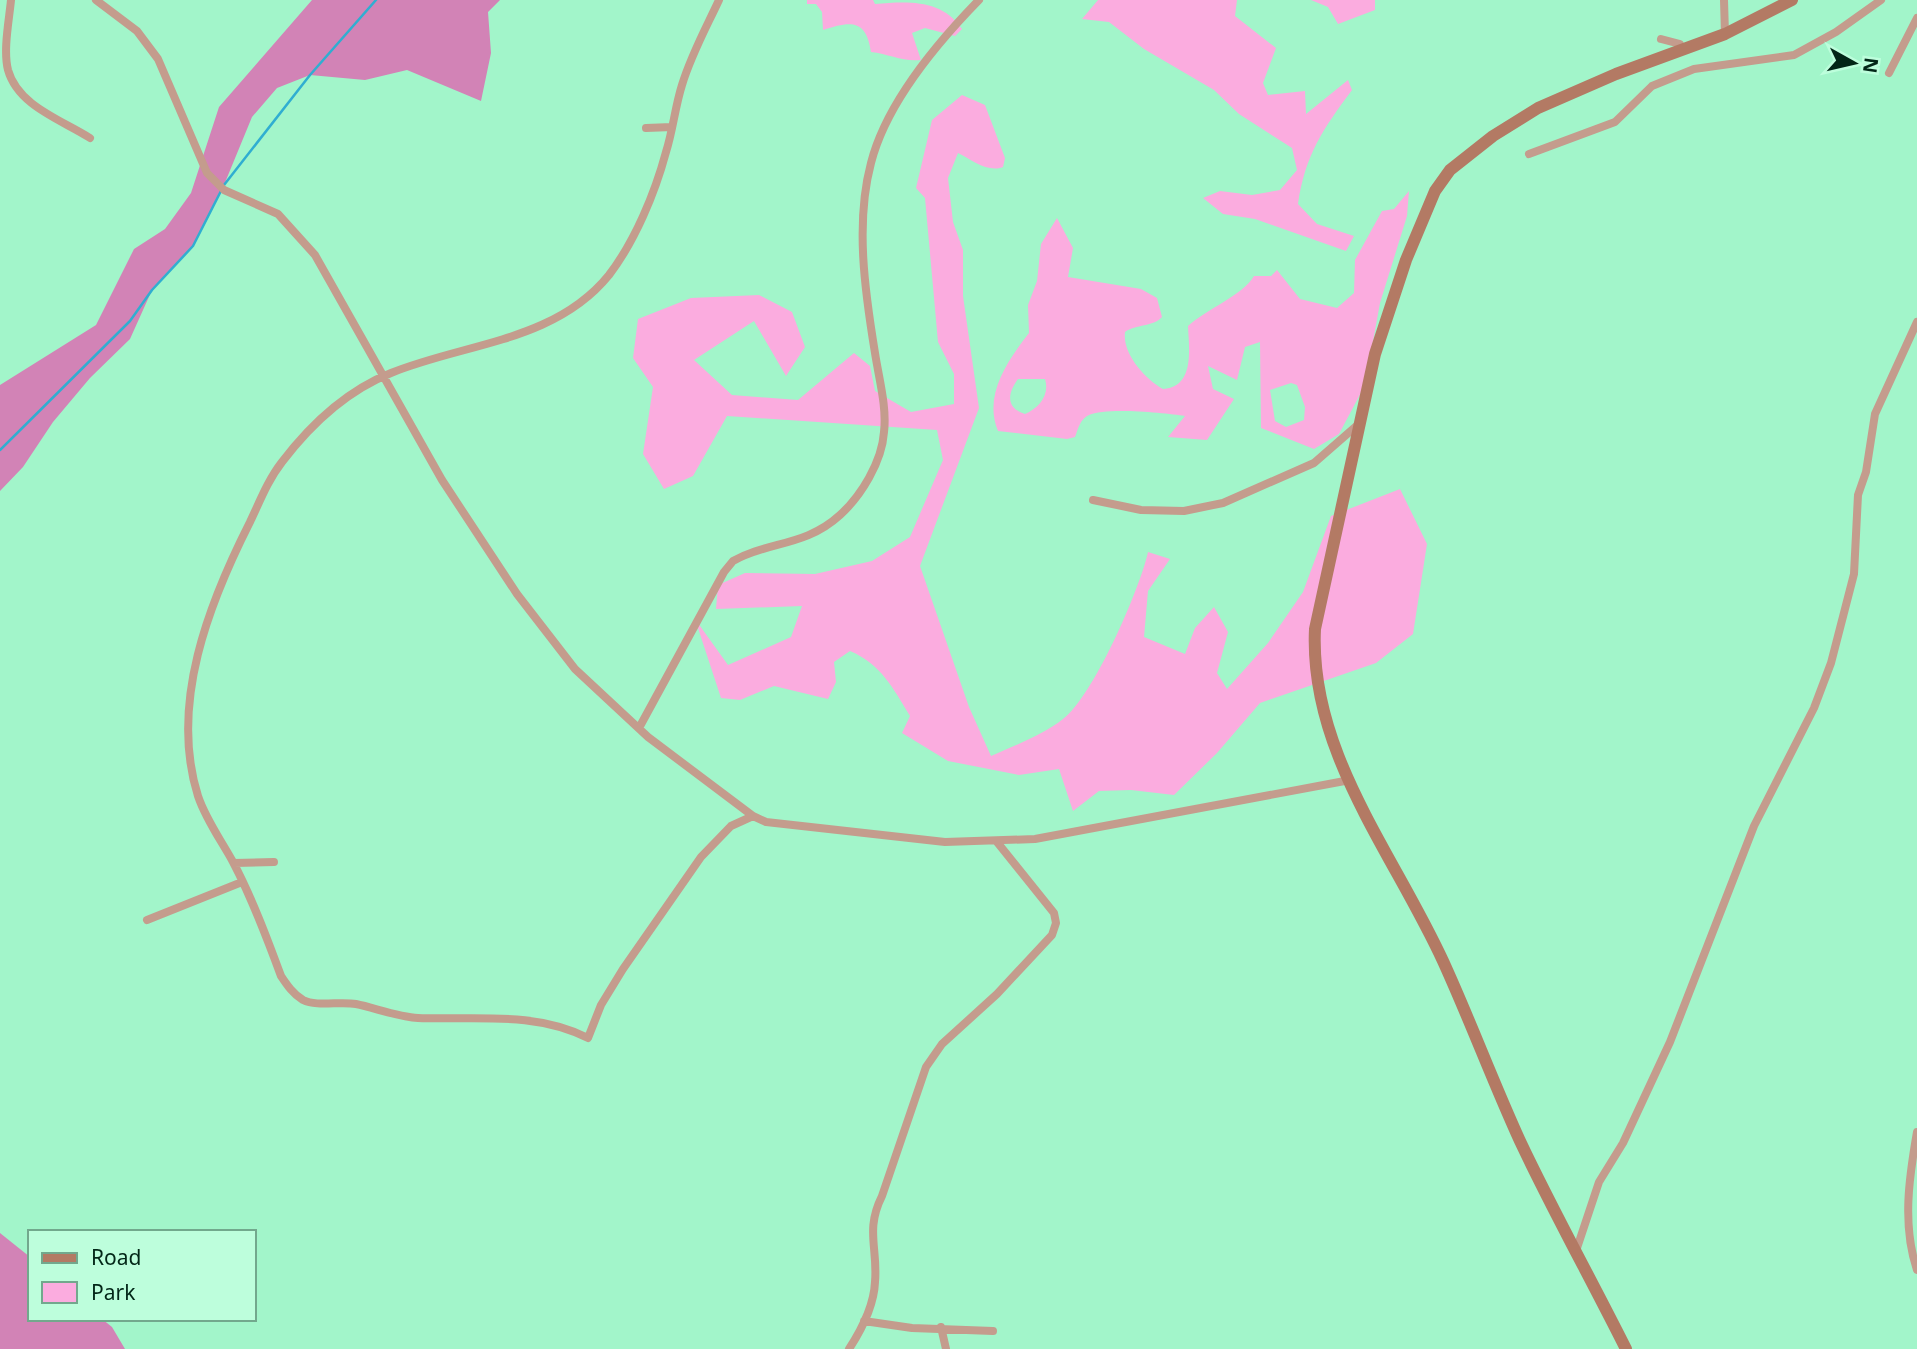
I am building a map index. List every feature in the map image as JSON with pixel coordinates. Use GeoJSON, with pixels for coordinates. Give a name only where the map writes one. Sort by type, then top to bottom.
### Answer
{"type":"FeatureCollection","features":[{"type":"Feature","properties":{"kind":"main road"},"geometry":{"type":"LineString","coordinates":[[1626,1349],[1520,1140],[1442,958],[1334,745],[1313,659],[1320,596],[1375,354],[1406,260],[1435,191],[1450,170],[1521,117],[1616,74],[1726,34],[1791,0]]}},
{"type":"Feature","properties":{"kind":"street"},"geometry":{"type":"LineString","coordinates":[[11,0],[8,69],[16,88],[30,103],[90,138]]}},
{"type":"Feature","properties":{"kind":"street"},"geometry":{"type":"LineString","coordinates":[[96,0],[136,31],[158,59],[207,173],[224,190],[278,215],[315,255],[334,283],[381,377],[442,480],[517,594],[575,669],[639,728],[753,816],[784,825],[872,835],[945,842],[997,842],[1068,835],[1350,780]]}},
{"type":"Feature","properties":{"kind":"street"},"geometry":{"type":"LineString","coordinates":[[719,0],[690,60],[651,195],[627,246],[608,276],[576,304],[544,325],[381,377],[351,393],[316,422],[281,463],[229,562],[209,614],[198,655],[191,711],[190,755],[198,795],[234,863],[281,976],[302,999],[312,1003],[331,1001],[355,1004],[415,1017],[492,1017],[542,1021],[588,1038],[601,1005],[701,857],[731,827],[753,816]]}},
{"type":"Feature","properties":{"kind":"street"},"geometry":{"type":"LineString","coordinates":[[639,728],[724,572],[733,561],[821,530],[841,514],[872,472],[884,432],[863,259],[864,194],[870,164],[879,135],[926,60],[979,0]]}},
{"type":"Feature","properties":{"kind":"street"},"geometry":{"type":"LineString","coordinates":[[1724,0],[1726,34]]}},
{"type":"Feature","properties":{"kind":"street"},"geometry":{"type":"LineString","coordinates":[[1529,154],[1615,122],[1653,86],[1694,69],[1794,55],[1836,32],[1881,0]]}},
{"type":"Feature","properties":{"kind":"street"},"geometry":{"type":"LineString","coordinates":[[1889,73],[1917,18]]}},
{"type":"Feature","properties":{"kind":"street"},"geometry":{"type":"LineString","coordinates":[[1661,39],[1681,44],[1682,51]]}},
{"type":"Feature","properties":{"kind":"street"},"geometry":{"type":"LineString","coordinates":[[646,128],[672,127]]}},
{"type":"Feature","properties":{"kind":"street"},"geometry":{"type":"LineString","coordinates":[[1576,1251],[1600,1182],[1623,1143],[1670,1042],[1750,836],[1786,768],[1818,697],[1854,574],[1858,495],[1866,472],[1875,414],[1917,322]]}},
{"type":"Feature","properties":{"kind":"street"},"geometry":{"type":"LineString","coordinates":[[1093,500],[1140,510],[1185,511],[1223,503],[1314,463],[1361,422]]}},
{"type":"Feature","properties":{"kind":"street"},"geometry":{"type":"LineString","coordinates":[[849,1349],[864,1321],[875,1283],[871,1235],[874,1212],[883,1196],[926,1067],[942,1044],[997,994],[1052,935],[1056,923],[1054,913],[997,842]]}},
{"type":"Feature","properties":{"kind":"street"},"geometry":{"type":"LineString","coordinates":[[234,863],[274,862]]}},
{"type":"Feature","properties":{"kind":"street"},"geometry":{"type":"LineString","coordinates":[[147,920],[242,882]]}},
{"type":"Feature","properties":{"kind":"street"},"geometry":{"type":"LineString","coordinates":[[1917,1132],[1908,1235],[1917,1270]]}},
{"type":"Feature","properties":{"kind":"street"},"geometry":{"type":"LineString","coordinates":[[864,1321],[912,1328],[993,1331]]}},
{"type":"Feature","properties":{"kind":"street"},"geometry":{"type":"LineString","coordinates":[[941,1327],[946,1349]]}},
{"type":"Feature","properties":{"kind":"green space"},"geometry":{"type":"Polygon","coordinates":[[[807,0],[873,0],[875,4],[925,4],[945,12],[962,29],[955,36],[925,28],[912,33],[921,60],[902,59],[871,52],[865,33],[856,25],[823,30],[822,12],[816,4],[807,4],[807,0]]]}},
{"type":"Feature","properties":{"kind":"green space"},"geometry":{"type":"Polygon","coordinates":[[[1098,0],[1237,0],[1235,16],[1276,48],[1263,83],[1268,95],[1305,91],[1306,114],[1348,80],[1352,90],[1317,143],[1305,171],[1298,204],[1317,224],[1354,236],[1346,251],[1255,219],[1223,214],[1203,198],[1220,191],[1252,195],[1280,190],[1297,170],[1292,148],[1239,114],[1214,90],[1144,49],[1109,22],[1082,19],[1098,0]]]}},
{"type":"Feature","properties":{"kind":"green space"},"geometry":{"type":"Polygon","coordinates":[[[1311,0],[1375,0],[1375,10],[1338,24],[1328,7],[1311,0]]]}},
{"type":"Feature","properties":{"kind":"green space"},"geometry":{"type":"Polygon","coordinates":[[[962,95],[985,105],[1005,158],[1003,167],[992,168],[958,153],[948,178],[953,222],[963,250],[963,296],[979,408],[920,566],[969,707],[991,756],[1047,730],[1075,707],[1114,641],[1136,591],[1148,552],[1170,559],[1148,591],[1144,637],[1185,654],[1195,628],[1214,607],[1228,632],[1217,673],[1227,689],[1268,643],[1303,592],[1331,516],[1400,489],[1427,544],[1413,634],[1376,663],[1260,703],[1217,753],[1174,795],[1131,790],[1099,791],[1073,811],[1059,769],[1019,775],[948,761],[902,733],[910,716],[898,696],[878,670],[850,651],[834,662],[836,682],[828,699],[774,686],[740,700],[721,698],[695,619],[728,665],[791,637],[802,606],[716,609],[718,585],[745,573],[815,574],[872,561],[910,537],[943,460],[937,430],[727,416],[693,476],[664,489],[643,454],[653,387],[633,358],[638,319],[691,298],[759,295],[792,312],[805,347],[786,376],[754,321],[694,360],[732,395],[798,400],[854,353],[870,366],[875,391],[911,412],[954,404],[954,374],[938,342],[925,198],[916,188],[932,120],[962,95]]]}},
{"type":"Feature","properties":{"kind":"green space"},"geometry":{"type":"Polygon","coordinates":[[[1409,191],[1407,216],[1380,303],[1365,385],[1339,434],[1314,449],[1261,428],[1260,342],[1245,347],[1237,380],[1208,366],[1213,389],[1234,399],[1207,440],[1168,437],[1185,416],[1136,411],[1108,411],[1089,415],[1081,422],[1075,437],[1067,439],[998,431],[994,418],[996,391],[1006,366],[1029,333],[1028,305],[1037,281],[1041,244],[1057,218],[1073,248],[1068,277],[1141,289],[1157,298],[1162,317],[1125,332],[1125,340],[1136,365],[1163,389],[1181,382],[1185,374],[1189,356],[1188,326],[1241,290],[1254,276],[1271,276],[1277,270],[1300,299],[1337,308],[1354,293],[1355,260],[1382,211],[1394,209],[1409,191]],[[1018,379],[1010,400],[1014,408],[1025,414],[1035,408],[1045,396],[1045,379],[1018,379]],[[1291,383],[1270,390],[1275,421],[1286,427],[1304,420],[1305,407],[1297,385],[1291,383]]]}},
{"type":"Feature","properties":{"kind":"shaded area"},"geometry":{"type":"Polygon","coordinates":[[[312,0],[500,0],[488,12],[491,53],[481,101],[407,70],[365,80],[310,75],[277,88],[252,117],[224,185],[193,246],[152,290],[130,339],[90,378],[53,422],[23,467],[0,491],[0,385],[96,325],[134,249],[165,229],[191,193],[219,107],[312,0]]]}},
{"type":"Feature","properties":{"kind":"shaded area"},"geometry":{"type":"Polygon","coordinates":[[[0,1233],[28,1255],[28,1321],[104,1321],[112,1327],[125,1349],[0,1349],[0,1233]]]}},
{"type":"Feature","properties":{"kind":"waterway"},"geometry":{"type":"LineString","coordinates":[[0,450],[130,321],[152,290],[193,246],[224,185],[310,75],[376,0]]}}]}
